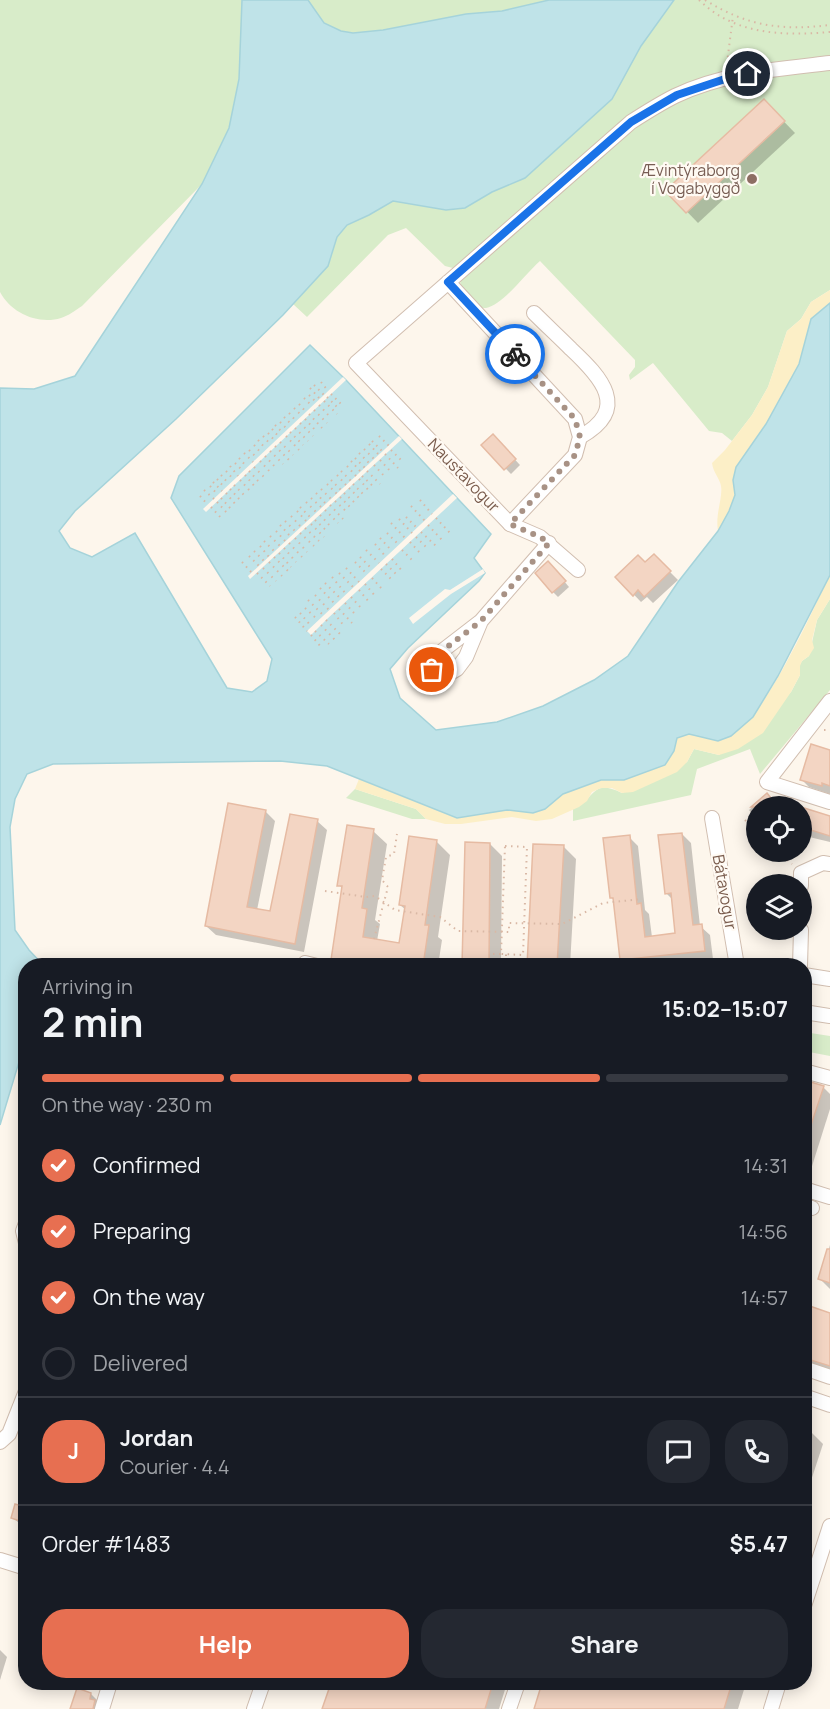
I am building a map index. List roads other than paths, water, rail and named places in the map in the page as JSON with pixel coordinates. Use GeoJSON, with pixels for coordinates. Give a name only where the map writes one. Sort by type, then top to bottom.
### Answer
{"type":"FeatureCollection","features":[{"type":"Feature","properties":{"kind":"street","name":"Naustavogur"},"geometry":{"type":"LineString","coordinates":[[580,437],[575,455],[510,524],[357,363],[631,122],[677,95],[725,79],[769,70],[830,63]]}},
{"type":"Feature","properties":{"kind":"street"},"geometry":{"type":"LineString","coordinates":[[448,282],[575,419],[580,437],[595,429],[604,415],[607,399],[603,384],[594,371],[534,314]]}},
{"type":"Feature","properties":{"kind":"street"},"geometry":{"type":"LineString","coordinates":[[510,524],[549,543],[578,570]]}},
{"type":"Feature","properties":{"kind":"street"},"geometry":{"type":"LineString","coordinates":[[481,621],[549,543]]}},
{"type":"Feature","properties":{"kind":"street"},"geometry":{"type":"LineString","coordinates":[[827,709],[767,782],[830,802]]}},
{"type":"Feature","properties":{"kind":"street","name":"Bátavogur"},"geometry":{"type":"LineString","coordinates":[[712,818],[736,958]]}},
{"type":"Feature","properties":{"kind":"street"},"geometry":{"type":"LineString","coordinates":[[808,874],[822,863],[830,864]]}},
{"type":"Feature","properties":{"kind":"street"},"geometry":{"type":"LineString","coordinates":[[800,958],[801,940]]}},
{"type":"Feature","properties":{"kind":"street"},"geometry":{"type":"LineString","coordinates":[[812,976],[830,979]]}},
{"type":"Feature","properties":{"kind":"street"},"geometry":{"type":"LineString","coordinates":[[812,1013],[830,1016]]}},
{"type":"Feature","properties":{"kind":"street"},"geometry":{"type":"LineString","coordinates":[[812,1073],[830,1078]]}},
{"type":"Feature","properties":{"kind":"street"},"geometry":{"type":"LineString","coordinates":[[812,1191],[830,1197]]}},
{"type":"Feature","properties":{"kind":"street"},"geometry":{"type":"LineString","coordinates":[[812,1371],[830,1377]]}},
{"type":"Feature","properties":{"kind":"street"},"geometry":{"type":"LineString","coordinates":[[812,1399],[830,1405]]}},
{"type":"Feature","properties":{"kind":"street"},"geometry":{"type":"LineString","coordinates":[[0,1442],[9,1434],[18,1411]]}},
{"type":"Feature","properties":{"kind":"street"},"geometry":{"type":"LineString","coordinates":[[812,1582],[829,1530]]}},
{"type":"Feature","properties":{"kind":"street"},"geometry":{"type":"LineString","coordinates":[[0,1560],[18,1566]]}},
{"type":"Feature","properties":{"kind":"street"},"geometry":{"type":"LineString","coordinates":[[102,1709],[108,1690]]}},
{"type":"Feature","properties":{"kind":"street"},"geometry":{"type":"LineString","coordinates":[[254,1709],[261,1690]]}},
{"type":"Feature","properties":{"kind":"street"},"geometry":{"type":"LineString","coordinates":[[509,1709],[516,1690]]}},
{"type":"Feature","properties":{"kind":"street"},"geometry":{"type":"LineString","coordinates":[[775,1708],[778,1690]]}},
{"type":"Feature","properties":{"kind":"water"},"geometry":{"type":"Polygon","coordinates":[[[242,0],[308,0],[324,23],[341,31],[353,33],[383,30],[466,14],[502,11],[549,0],[674,0],[641,46],[612,99],[525,178],[492,192],[465,208],[446,210],[393,201],[347,225],[337,237],[328,266],[283,315],[176,419],[75,511],[59,531],[70,548],[92,557],[135,533],[227,688],[252,692],[267,681],[272,659],[171,498],[179,476],[310,345],[491,534],[474,558],[485,573],[408,648],[390,669],[400,698],[436,730],[497,722],[543,706],[594,680],[628,656],[678,582],[718,531],[735,495],[733,480],[736,467],[766,424],[799,364],[811,319],[830,303],[830,575],[778,676],[753,717],[731,736],[718,741],[689,734],[677,738],[674,751],[665,765],[624,780],[601,780],[563,794],[545,809],[533,813],[507,810],[457,818],[327,766],[280,761],[53,764],[27,774],[15,799],[10,827],[15,930],[36,958],[18,958],[18,1065],[0,1125],[0,388],[34,389],[75,376],[202,184],[229,128],[239,79],[242,0]]]}},
{"type":"Feature","properties":{"kind":"place","name":"Ævintýraborg í Vogabyggð"},"geometry":{"type":"Point","coordinates":[752,179]}}]}
